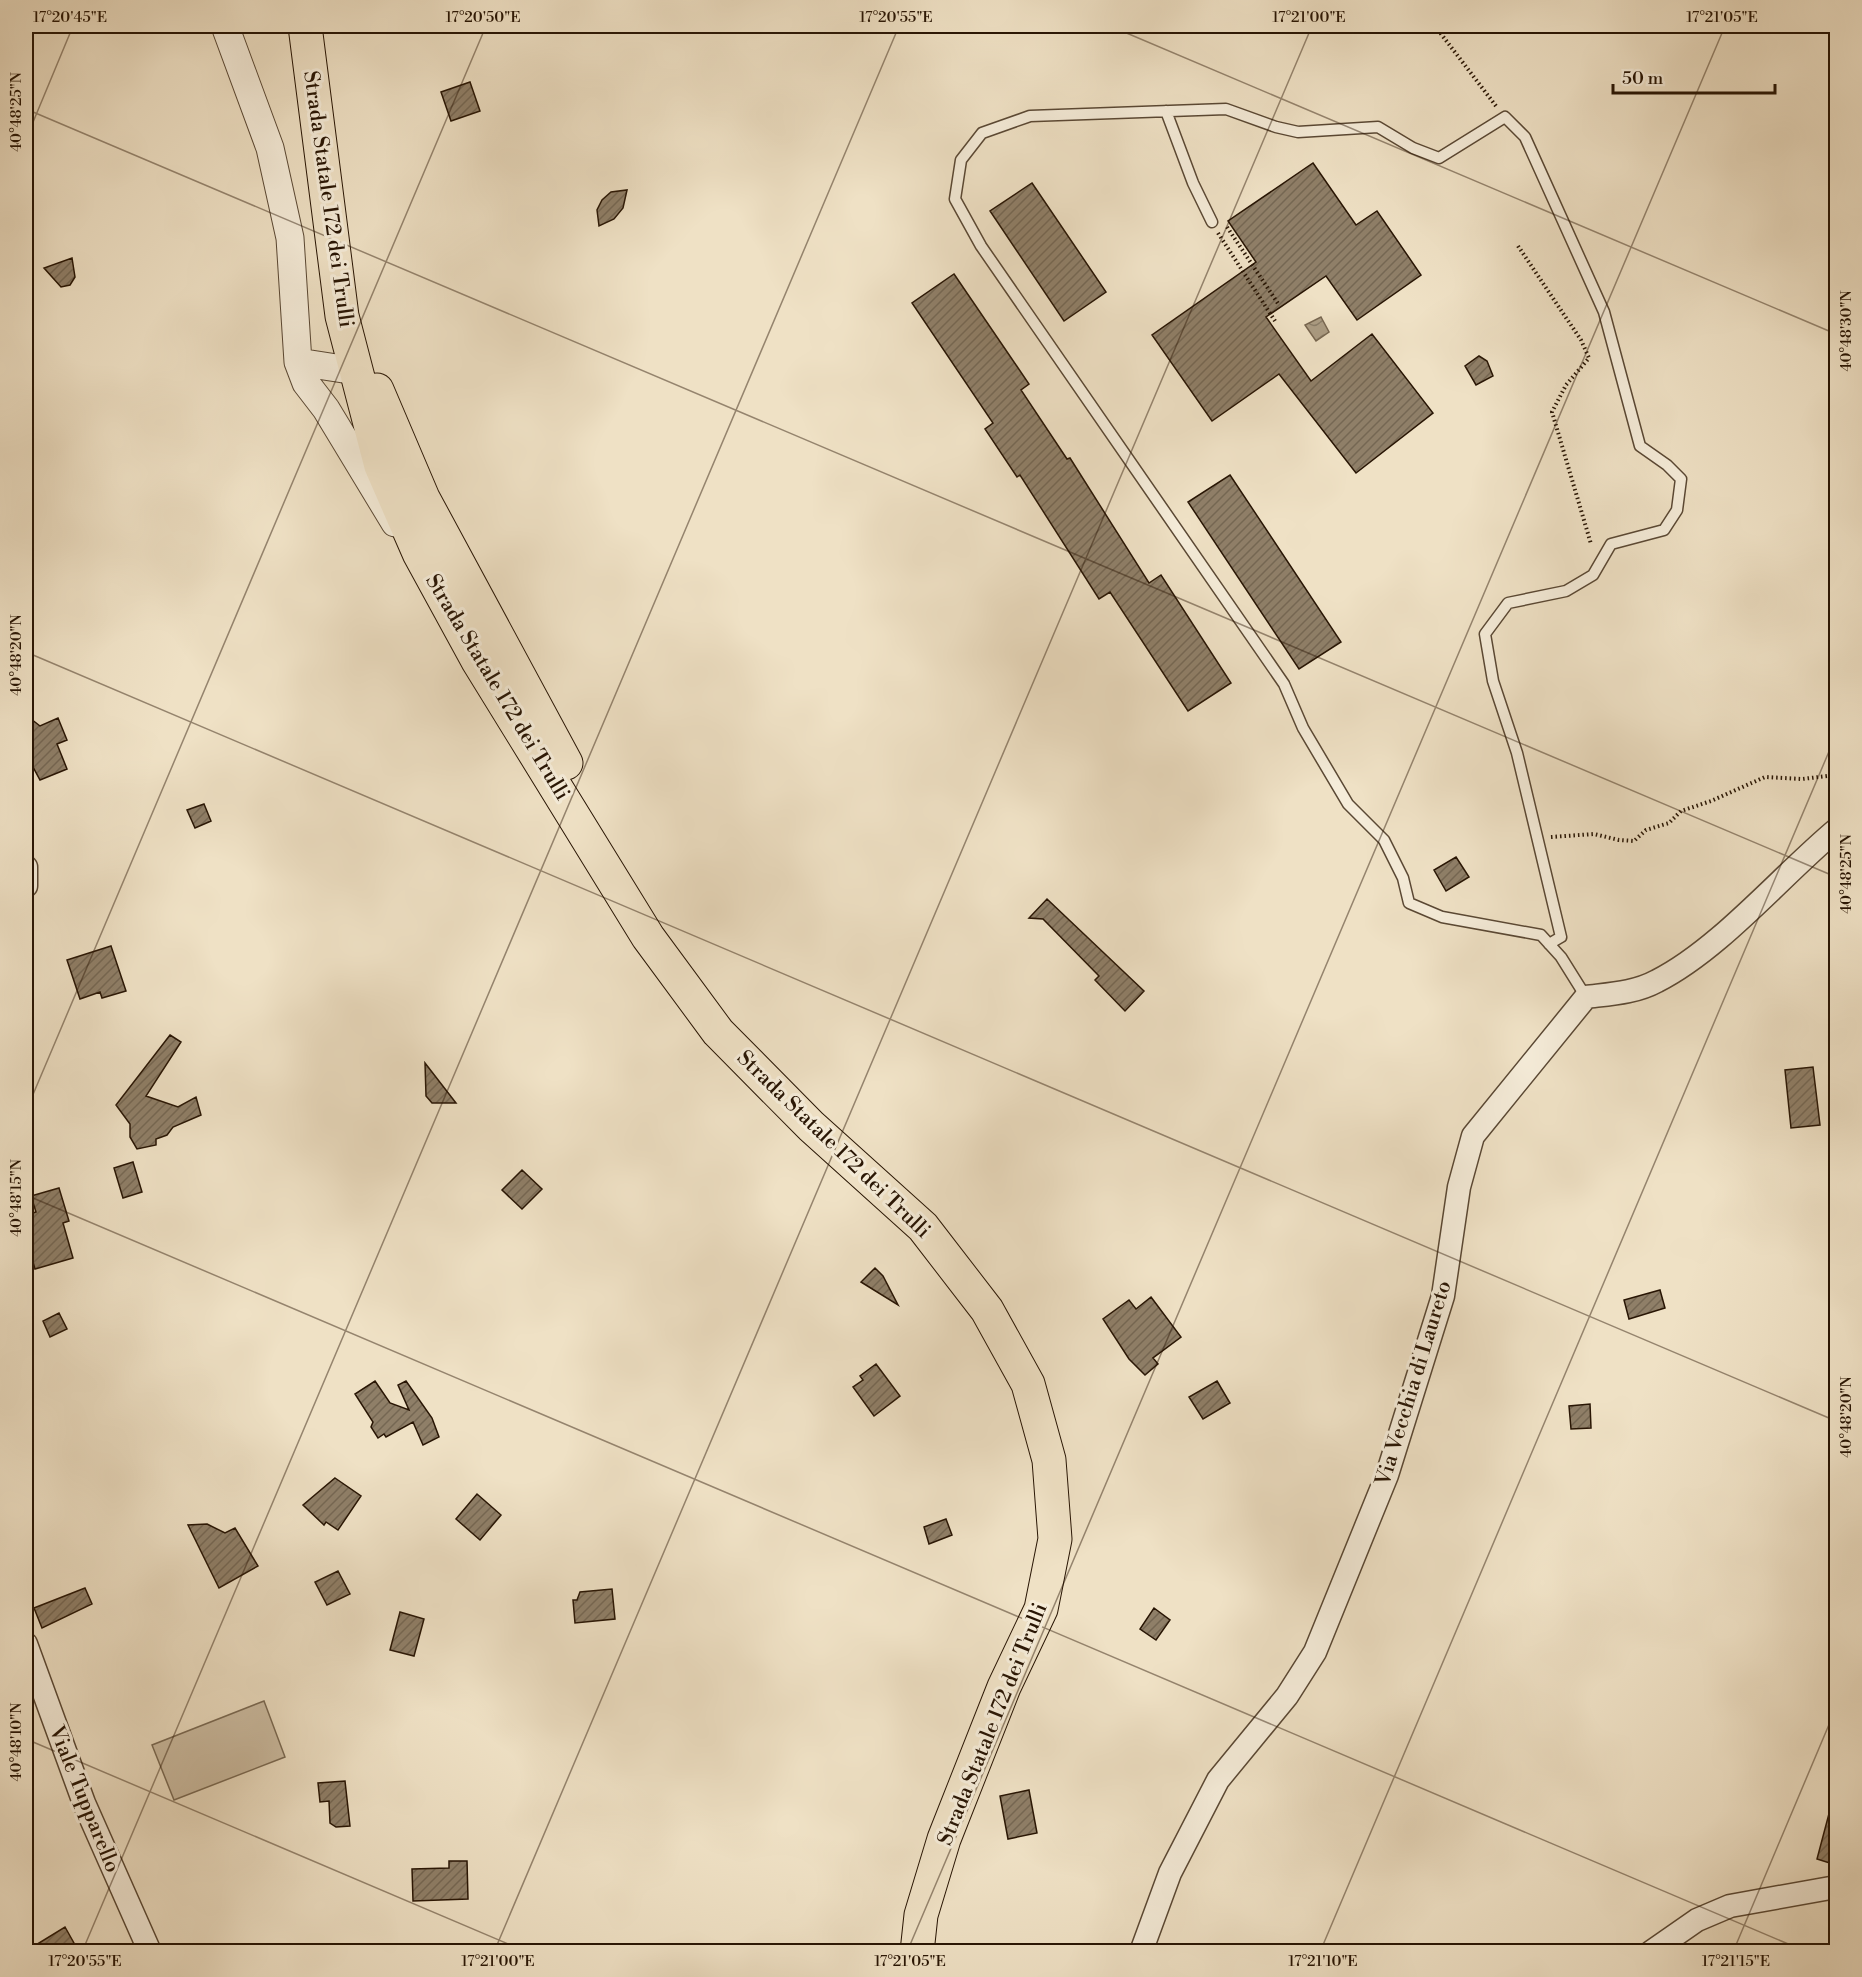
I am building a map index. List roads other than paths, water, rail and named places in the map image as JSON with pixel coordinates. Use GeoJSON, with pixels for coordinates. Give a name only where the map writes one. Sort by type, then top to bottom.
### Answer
{"type":"FeatureCollection","features":[{"type":"Feature","properties":{"kind":"main road","name":"Strada Statale 172 dei Trulli"},"geometry":{"type":"LineString","coordinates":[[305,26],[316,98],[340,305],[381,466],[419,554],[478,661],[648,937],[683,981],[718,1032],[811,1126],[923,1227],[987,1310],[1028,1384],[1049,1460],[1055,1539],[1041,1609],[1004,1687],[944,1839],[921,1914],[917,1952]]}},
{"type":"Feature","properties":{"kind":"main road","name":"Strada Statale 172 dei Trulli"},"geometry":{"type":"LineString","coordinates":[[356,371],[379,392],[423,498],[683,981]]}},
{"type":"Feature","properties":{"kind":"street"},"geometry":{"type":"LineString","coordinates":[[225,26],[270,148],[290,238],[298,362],[306,383],[326,409],[386,512],[419,554]]}},
{"type":"Feature","properties":{"kind":"street"},"geometry":{"type":"LineString","coordinates":[[298,362],[356,371]]}},
{"type":"Feature","properties":{"kind":"street"},"geometry":{"type":"LineString","coordinates":[[326,409],[342,414],[364,404]]}},
{"type":"Feature","properties":{"kind":"street"},"geometry":{"type":"LineString","coordinates":[[1586,997],[1627,992],[1657,982],[1704,950],[1836,830]]}},
{"type":"Feature","properties":{"kind":"street"},"geometry":{"type":"LineString","coordinates":[[26,867],[26,886]]}},
{"type":"Feature","properties":{"kind":"street","name":"Via Vecchia di Laureto"},"geometry":{"type":"LineString","coordinates":[[1141,1952],[1170,1873],[1218,1780],[1287,1696],[1315,1652],[1382,1486],[1443,1296],[1459,1187],[1473,1136],[1586,997]]}},
{"type":"Feature","properties":{"kind":"street","name":"Viale Tupparello"},"geometry":{"type":"LineString","coordinates":[[26,1644],[84,1803],[150,1952]]}},
{"type":"Feature","properties":{"kind":"street"},"geometry":{"type":"LineString","coordinates":[[1651,1952],[1697,1920],[1730,1906],[1836,1887]]}},
{"type":"Feature","properties":{"kind":"lane"},"geometry":{"type":"LineString","coordinates":[[1549,944],[1561,937],[1517,753],[1493,681],[1485,634],[1508,603],[1566,591],[1593,575],[1611,544],[1664,530],[1677,510],[1681,479],[1667,465],[1640,446],[1604,312],[1525,137],[1504,117],[1439,158],[1413,148],[1378,127],[1298,132],[1276,127],[1226,109],[1030,116],[982,133],[961,159],[955,199],[981,246],[1284,684],[1303,728],[1348,804],[1384,840],[1403,878],[1408,903],[1442,917],[1541,935],[1549,944],[1561,957],[1586,997]]}},
{"type":"Feature","properties":{"kind":"lane"},"geometry":{"type":"LineString","coordinates":[[1166,111],[1211,220]]}},
{"type":"Feature","properties":{"kind":"water"},"geometry":{"type":"Polygon","coordinates":[[[1321,317],[1329,332],[1316,341],[1305,325],[1321,317]]]}}]}
